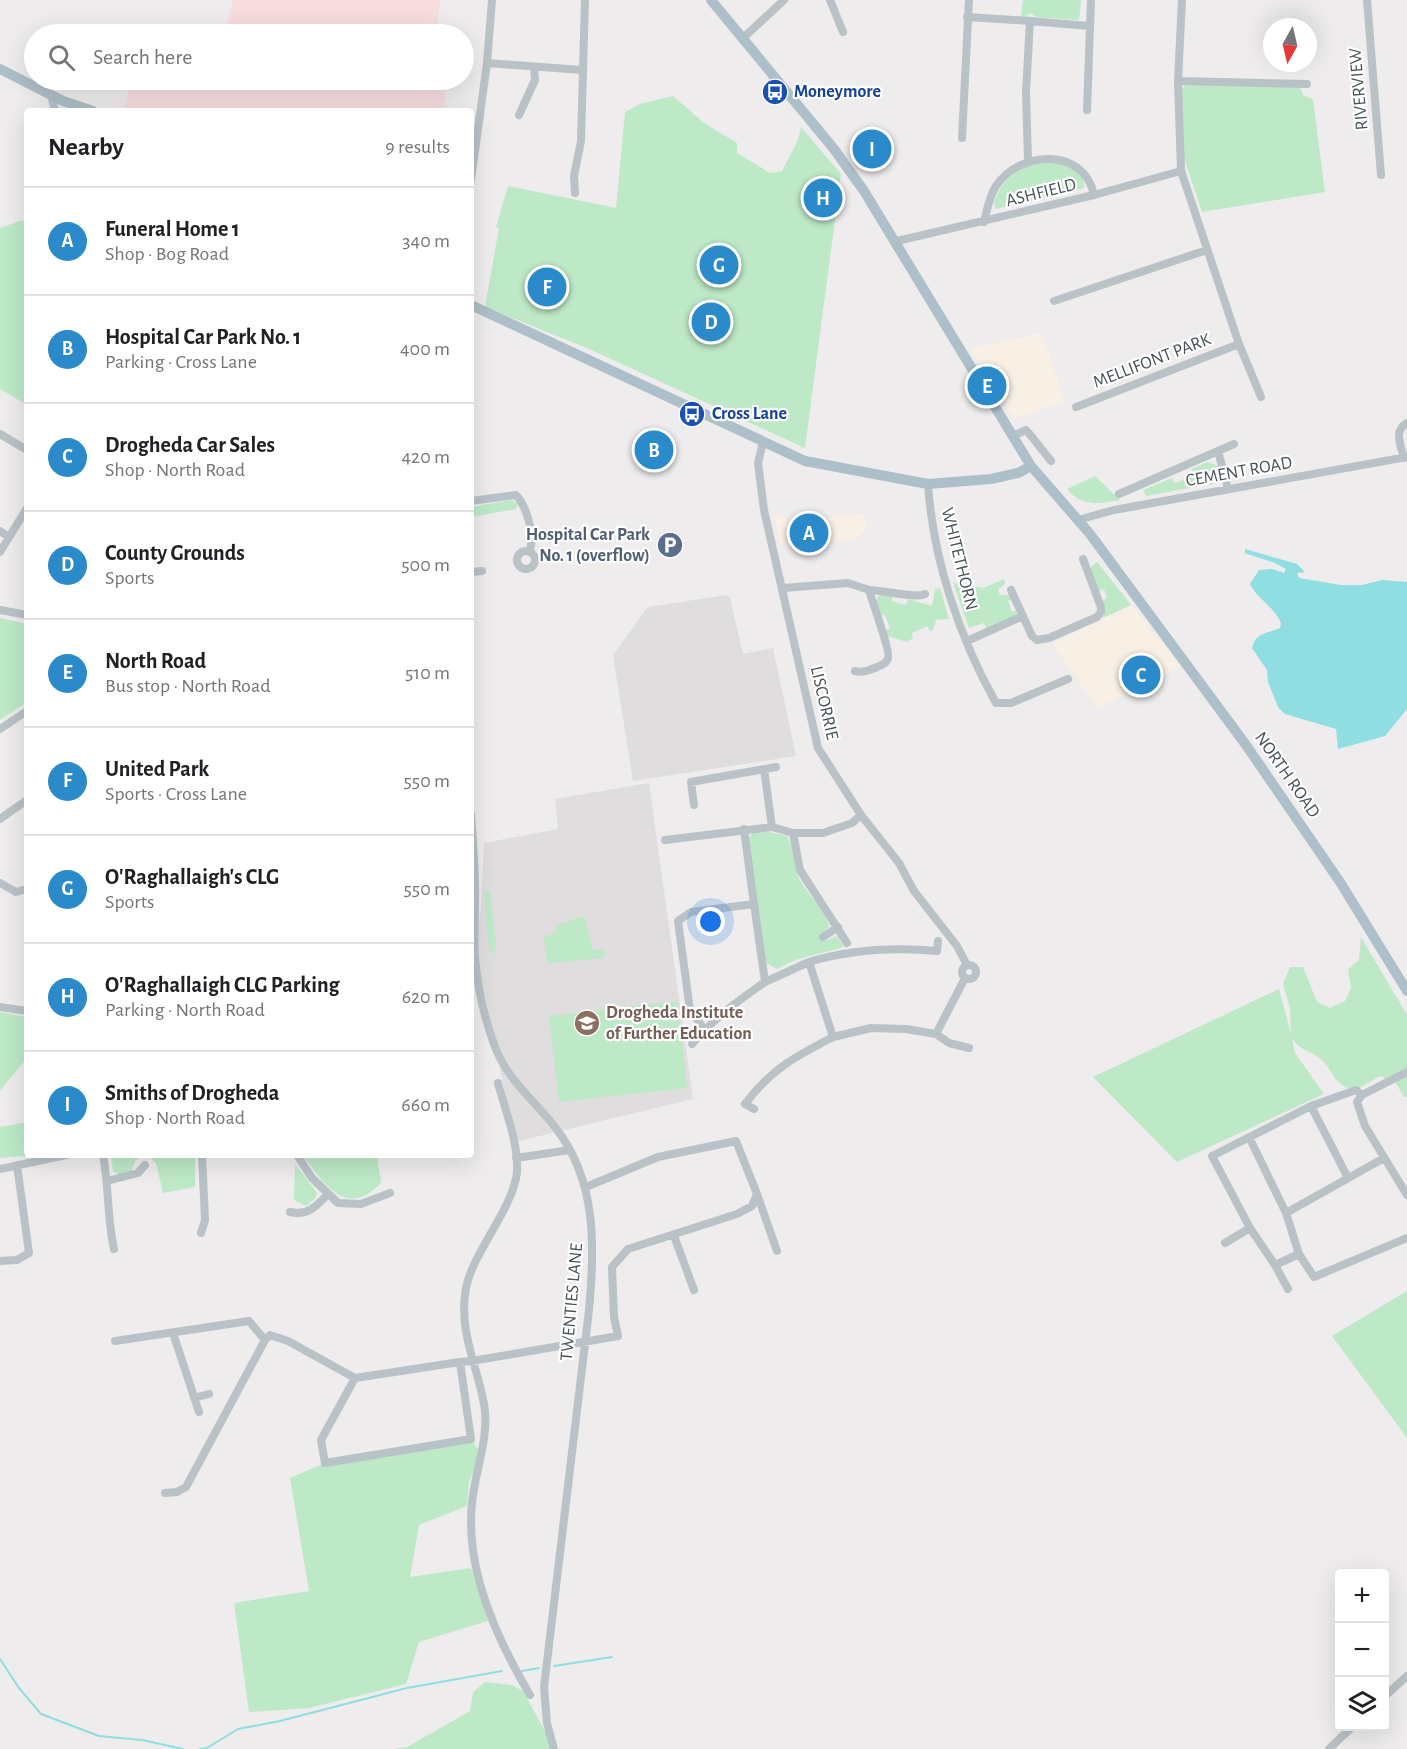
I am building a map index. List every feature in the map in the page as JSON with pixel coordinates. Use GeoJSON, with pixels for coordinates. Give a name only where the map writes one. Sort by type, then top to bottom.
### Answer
{"type":"FeatureCollection","features":[{"type":"Feature","properties":{"kind":"main road","name":"NORTH ROAD"},"geometry":{"type":"LineString","coordinates":[[711,0],[834,149],[897,241],[1031,466],[1078,520],[1246,745],[1340,882],[1407,991]]}},
{"type":"Feature","properties":{"kind":"main road"},"geometry":{"type":"LineString","coordinates":[[0,69],[24,81]]}},
{"type":"Feature","properties":{"kind":"main road"},"geometry":{"type":"LineString","coordinates":[[41,90],[85,108]]}},
{"type":"Feature","properties":{"kind":"main road"},"geometry":{"type":"LineString","coordinates":[[474,306],[805,461],[928,484],[991,479],[1018,473],[1031,466]]}},
{"type":"Feature","properties":{"kind":"street"},"geometry":{"type":"LineString","coordinates":[[474,158],[487,63],[492,0]]}},
{"type":"Feature","properties":{"kind":"street"},"geometry":{"type":"LineString","coordinates":[[575,193],[574,176],[581,141],[585,0]]}},
{"type":"Feature","properties":{"kind":"street"},"geometry":{"type":"LineString","coordinates":[[742,39],[784,0]]}},
{"type":"Feature","properties":{"kind":"street"},"geometry":{"type":"LineString","coordinates":[[830,0],[843,32]]}},
{"type":"Feature","properties":{"kind":"street"},"geometry":{"type":"LineString","coordinates":[[962,138],[969,0]]}},
{"type":"Feature","properties":{"kind":"street"},"geometry":{"type":"LineString","coordinates":[[1087,110],[1091,0]]}},
{"type":"Feature","properties":{"kind":"street","name":"MELLIFONT PARK"},"geometry":{"type":"LineString","coordinates":[[1182,0],[1178,81],[1181,171],[1239,344],[1261,397]]}},
{"type":"Feature","properties":{"kind":"street","name":"RIVERVIEW"},"geometry":{"type":"LineString","coordinates":[[1367,0],[1381,175]]}},
{"type":"Feature","properties":{"kind":"street"},"geometry":{"type":"LineString","coordinates":[[968,17],[1089,26]]}},
{"type":"Feature","properties":{"kind":"street","name":"ASHFIELD"},"geometry":{"type":"LineString","coordinates":[[1028,161],[1026,92],[1029,21]]}},
{"type":"Feature","properties":{"kind":"street"},"geometry":{"type":"LineString","coordinates":[[487,63],[582,70]]}},
{"type":"Feature","properties":{"kind":"street"},"geometry":{"type":"LineString","coordinates":[[519,115],[535,80],[534,67]]}},
{"type":"Feature","properties":{"kind":"street"},"geometry":{"type":"LineString","coordinates":[[1178,81],[1307,84]]}},
{"type":"Feature","properties":{"kind":"street"},"geometry":{"type":"LineString","coordinates":[[51,95],[54,108]]}},
{"type":"Feature","properties":{"kind":"street","name":"ASHFIELD"},"geometry":{"type":"LineString","coordinates":[[897,241],[984,222],[1094,195],[1091,183],[1072,164],[1052,159],[1028,161],[1016,167],[995,187],[984,222]]}},
{"type":"Feature","properties":{"kind":"street"},"geometry":{"type":"LineString","coordinates":[[1094,195],[1181,171]]}},
{"type":"Feature","properties":{"kind":"street"},"geometry":{"type":"LineString","coordinates":[[1054,302],[1207,250]]}},
{"type":"Feature","properties":{"kind":"street","name":"MELLIFONT PARK"},"geometry":{"type":"LineString","coordinates":[[1076,407],[1239,344]]}},
{"type":"Feature","properties":{"kind":"street"},"geometry":{"type":"LineString","coordinates":[[1406,458],[1399,434],[1402,425],[1407,423]]}},
{"type":"Feature","properties":{"kind":"street"},"geometry":{"type":"LineString","coordinates":[[1013,436],[1026,430],[1051,461]]}},
{"type":"Feature","properties":{"kind":"street"},"geometry":{"type":"LineString","coordinates":[[0,434],[24,448]]}},
{"type":"Feature","properties":{"kind":"street","name":"LISCORRIE"},"geometry":{"type":"LineString","coordinates":[[763,442],[758,463],[759,480],[818,748],[861,815],[898,863],[914,891],[957,946],[968,965],[962,972],[965,978],[936,1034]]}},
{"type":"Feature","properties":{"kind":"street"},"geometry":{"type":"LineString","coordinates":[[1119,494],[1234,444]]}},
{"type":"Feature","properties":{"kind":"street"},"geometry":{"type":"LineString","coordinates":[[1218,451],[1228,489]]}},
{"type":"Feature","properties":{"kind":"street","name":"CEMENT ROAD"},"geometry":{"type":"LineString","coordinates":[[1078,520],[1114,510],[1406,458]]}},
{"type":"Feature","properties":{"kind":"street","name":"WHITETHORN"},"geometry":{"type":"LineString","coordinates":[[928,484],[939,554],[947,585],[967,641],[996,703],[1011,703],[1068,680]]}},
{"type":"Feature","properties":{"kind":"street"},"geometry":{"type":"LineString","coordinates":[[474,501],[516,495],[526,511],[532,546],[530,552]]}},
{"type":"Feature","properties":{"kind":"street"},"geometry":{"type":"LineString","coordinates":[[0,552],[24,513]]}},
{"type":"Feature","properties":{"kind":"street"},"geometry":{"type":"LineString","coordinates":[[0,531],[9,537]]}},
{"type":"Feature","properties":{"kind":"street"},"geometry":{"type":"LineString","coordinates":[[1011,590],[1032,636],[1041,640],[1097,617],[1101,612],[1101,607],[1083,559]]}},
{"type":"Feature","properties":{"kind":"street"},"geometry":{"type":"LineString","coordinates":[[474,572],[482,571]]}},
{"type":"Feature","properties":{"kind":"street"},"geometry":{"type":"LineString","coordinates":[[783,588],[848,583],[869,590],[887,590],[914,596],[925,594]]}},
{"type":"Feature","properties":{"kind":"street"},"geometry":{"type":"LineString","coordinates":[[855,671],[867,671],[889,658],[889,648],[878,625],[869,590]]}},
{"type":"Feature","properties":{"kind":"street"},"geometry":{"type":"LineString","coordinates":[[0,610],[24,614]]}},
{"type":"Feature","properties":{"kind":"street","name":"WHITETHORN"},"geometry":{"type":"LineString","coordinates":[[967,641],[1023,616]]}},
{"type":"Feature","properties":{"kind":"street"},"geometry":{"type":"LineString","coordinates":[[0,729],[24,713]]}},
{"type":"Feature","properties":{"kind":"street"},"geometry":{"type":"LineString","coordinates":[[694,805],[691,782],[776,767]]}},
{"type":"Feature","properties":{"kind":"street"},"geometry":{"type":"LineString","coordinates":[[764,769],[772,827]]}},
{"type":"Feature","properties":{"kind":"street"},"geometry":{"type":"LineString","coordinates":[[0,819],[24,802]]}},
{"type":"Feature","properties":{"kind":"street"},"geometry":{"type":"LineString","coordinates":[[665,840],[772,827],[794,833],[823,833],[852,823],[861,815]]}},
{"type":"Feature","properties":{"kind":"street"},"geometry":{"type":"LineString","coordinates":[[744,829],[765,982]]}},
{"type":"Feature","properties":{"kind":"street"},"geometry":{"type":"LineString","coordinates":[[794,833],[800,870],[847,943]]}},
{"type":"Feature","properties":{"kind":"street"},"geometry":{"type":"LineString","coordinates":[[0,883],[16,892],[24,890]]}},
{"type":"Feature","properties":{"kind":"street"},"geometry":{"type":"LineString","coordinates":[[704,1029],[690,1010],[678,921],[692,912],[754,904]]}},
{"type":"Feature","properties":{"kind":"street","name":"TWENTIES LANE"},"geometry":{"type":"LineString","coordinates":[[474,916],[475,960],[486,1020],[494,1045],[514,1081],[555,1127],[570,1150],[586,1187],[594,1263],[544,1687],[547,1723],[554,1749]]}},
{"type":"Feature","properties":{"kind":"street"},"geometry":{"type":"LineString","coordinates":[[823,937],[838,927]]}},
{"type":"Feature","properties":{"kind":"street"},"geometry":{"type":"LineString","coordinates":[[692,1044],[704,1029],[765,982],[809,962],[829,956],[885,948],[937,951],[938,941]]}},
{"type":"Feature","properties":{"kind":"street"},"geometry":{"type":"LineString","coordinates":[[809,962],[833,1037]]}},
{"type":"Feature","properties":{"kind":"street"},"geometry":{"type":"LineString","coordinates":[[0,1007],[24,1011]]}},
{"type":"Feature","properties":{"kind":"street"},"geometry":{"type":"LineString","coordinates":[[754,1109],[745,1104],[763,1081],[791,1059],[833,1037],[871,1028],[906,1029],[936,1034],[948,1042],[969,1048]]}},
{"type":"Feature","properties":{"kind":"street"},"geometry":{"type":"LineString","coordinates":[[1407,1072],[1362,1095],[1357,1102],[1359,1113],[1407,1195]]}},
{"type":"Feature","properties":{"kind":"street"},"geometry":{"type":"LineString","coordinates":[[498,1083],[516,1158],[517,1173],[466,1286],[465,1333],[484,1404],[485,1426],[471,1507],[472,1531],[480,1585],[506,1654],[530,1695]]}},
{"type":"Feature","properties":{"kind":"street"},"geometry":{"type":"LineString","coordinates":[[1288,1289],[1250,1228],[1212,1156],[1311,1106],[1356,1090],[1362,1095]]}},
{"type":"Feature","properties":{"kind":"street"},"geometry":{"type":"LineString","coordinates":[[1311,1106],[1348,1178]]}},
{"type":"Feature","properties":{"kind":"street"},"geometry":{"type":"LineString","coordinates":[[1249,1137],[1286,1213],[1299,1254],[1314,1277],[1407,1238]]}},
{"type":"Feature","properties":{"kind":"street"},"geometry":{"type":"LineString","coordinates":[[586,1187],[658,1158],[736,1141],[758,1194],[777,1251]]}},
{"type":"Feature","properties":{"kind":"street"},"geometry":{"type":"LineString","coordinates":[[516,1158],[570,1150]]}},
{"type":"Feature","properties":{"kind":"street"},"geometry":{"type":"LineString","coordinates":[[0,1169],[51,1158]]}},
{"type":"Feature","properties":{"kind":"street"},"geometry":{"type":"LineString","coordinates":[[103,1158],[109,1228],[114,1249]]}},
{"type":"Feature","properties":{"kind":"street"},"geometry":{"type":"LineString","coordinates":[[201,1233],[206,1220],[202,1197],[202,1158]]}},
{"type":"Feature","properties":{"kind":"street"},"geometry":{"type":"LineString","coordinates":[[299,1158],[327,1195],[338,1203],[361,1204],[390,1193]]}},
{"type":"Feature","properties":{"kind":"street"},"geometry":{"type":"LineString","coordinates":[[1286,1213],[1384,1158]]}},
{"type":"Feature","properties":{"kind":"street"},"geometry":{"type":"LineString","coordinates":[[0,1261],[17,1260],[29,1253],[17,1165]]}},
{"type":"Feature","properties":{"kind":"street"},"geometry":{"type":"LineString","coordinates":[[107,1181],[138,1173],[145,1165]]}},
{"type":"Feature","properties":{"kind":"street"},"geometry":{"type":"LineString","coordinates":[[165,1493],[177,1492],[186,1487],[265,1340],[270,1335],[276,1335],[355,1378],[618,1336],[614,1317],[612,1267],[628,1249],[740,1213],[752,1206],[758,1194]]}},
{"type":"Feature","properties":{"kind":"street"},"geometry":{"type":"LineString","coordinates":[[290,1212],[301,1214],[309,1211],[327,1195]]}},
{"type":"Feature","properties":{"kind":"street"},"geometry":{"type":"LineString","coordinates":[[1225,1243],[1250,1228]]}},
{"type":"Feature","properties":{"kind":"street"},"geometry":{"type":"LineString","coordinates":[[674,1236],[694,1290]]}},
{"type":"Feature","properties":{"kind":"street"},"geometry":{"type":"LineString","coordinates":[[1275,1266],[1299,1254]]}},
{"type":"Feature","properties":{"kind":"street"},"geometry":{"type":"LineString","coordinates":[[115,1341],[249,1321],[265,1340]]}},
{"type":"Feature","properties":{"kind":"street"},"geometry":{"type":"LineString","coordinates":[[173,1333],[199,1412]]}},
{"type":"Feature","properties":{"kind":"street"},"geometry":{"type":"LineString","coordinates":[[355,1378],[321,1440],[325,1463],[471,1439],[460,1362]]}},
{"type":"Feature","properties":{"kind":"street"},"geometry":{"type":"LineString","coordinates":[[194,1398],[209,1394]]}},
{"type":"Feature","properties":{"kind":"street"},"geometry":{"type":"LineString","coordinates":[[1389,1692],[1407,1676]]}},
{"type":"Feature","properties":{"kind":"street"},"geometry":{"type":"LineString","coordinates":[[1329,1749],[1348,1731]]}},
{"type":"Feature","properties":{"kind":"shaded area"},"geometry":{"type":"Polygon","coordinates":[[[233,0],[440,0],[437,24],[227,24],[233,0]]]}},
{"type":"Feature","properties":{"kind":"shaded area"},"geometry":{"type":"Polygon","coordinates":[[[129,90],[446,90],[444,108],[125,108],[129,90]]]}},
{"type":"Feature","properties":{"kind":"shaded area"},"geometry":{"type":"Polygon","coordinates":[[[1042,333],[1065,402],[1014,418],[970,349],[1042,333]]]}},
{"type":"Feature","properties":{"kind":"shaded area"},"geometry":{"type":"Polygon","coordinates":[[[774,514],[797,524],[797,519],[864,514],[867,527],[856,539],[780,544],[774,514]]]}},
{"type":"Feature","properties":{"kind":"shaded area"},"geometry":{"type":"Polygon","coordinates":[[[727,595],[730,598],[743,654],[773,648],[796,756],[633,781],[613,655],[648,607],[727,595]]]}},
{"type":"Feature","properties":{"kind":"shaded area"},"geometry":{"type":"Polygon","coordinates":[[[1131,605],[1181,667],[1097,708],[1053,644],[1131,605]]]}},
{"type":"Feature","properties":{"kind":"shaded area","name":"Drogheda Institute of Further Education"},"geometry":{"type":"Polygon","coordinates":[[[649,783],[693,1099],[515,1142],[475,946],[481,908],[484,843],[558,829],[555,799],[649,783]]]}},
{"type":"Feature","properties":{"kind":"green space"},"geometry":{"type":"Polygon","coordinates":[[[1023,0],[1081,0],[1079,20],[1036,17],[1030,13],[1025,17],[1021,16],[1023,0]]]}},
{"type":"Feature","properties":{"kind":"green space"},"geometry":{"type":"Polygon","coordinates":[[[1186,85],[1300,86],[1303,95],[1313,99],[1325,192],[1202,212],[1184,158],[1181,89],[1186,85]]]}},
{"type":"Feature","properties":{"kind":"green space"},"geometry":{"type":"Polygon","coordinates":[[[673,96],[704,123],[737,143],[737,153],[770,173],[782,171],[798,140],[801,127],[841,174],[805,448],[589,349],[485,307],[499,228],[496,227],[508,186],[616,208],[625,112],[640,104],[673,96]]]}},
{"type":"Feature","properties":{"kind":"green space"},"geometry":{"type":"Polygon","coordinates":[[[1048,162],[1072,168],[1084,181],[1084,188],[996,209],[994,204],[997,195],[1007,180],[1021,169],[1048,162]]]}},
{"type":"Feature","properties":{"kind":"green space"},"geometry":{"type":"Polygon","coordinates":[[[22,220],[24,222],[24,403],[0,389],[0,228],[22,220]]]}},
{"type":"Feature","properties":{"kind":"green space"},"geometry":{"type":"Polygon","coordinates":[[[1207,462],[1218,466],[1222,482],[1146,496],[1143,490],[1172,478],[1175,483],[1195,475],[1192,469],[1207,462]]]}},
{"type":"Feature","properties":{"kind":"green space"},"geometry":{"type":"Polygon","coordinates":[[[1095,476],[1120,500],[1091,503],[1079,499],[1067,489],[1095,476]]]}},
{"type":"Feature","properties":{"kind":"green space"},"geometry":{"type":"Polygon","coordinates":[[[511,500],[518,504],[516,509],[474,516],[474,506],[511,500]]]}},
{"type":"Feature","properties":{"kind":"green space"},"geometry":{"type":"Polygon","coordinates":[[[1097,562],[1131,605],[1103,618],[1105,610],[1103,600],[1107,598],[1104,589],[1098,591],[1090,568],[1097,562]]]}},
{"type":"Feature","properties":{"kind":"green space"},"geometry":{"type":"Polygon","coordinates":[[[1004,579],[1005,584],[998,590],[1000,595],[1009,595],[1012,599],[1008,601],[1012,612],[1017,610],[1016,616],[986,628],[984,623],[969,628],[953,583],[983,588],[1004,579]]]}},
{"type":"Feature","properties":{"kind":"green space"},"geometry":{"type":"Polygon","coordinates":[[[940,588],[949,619],[936,620],[933,630],[930,631],[927,626],[912,633],[913,638],[907,642],[887,636],[885,631],[890,628],[885,615],[880,616],[876,602],[879,594],[893,595],[892,601],[906,605],[908,599],[932,606],[935,589],[940,588]]]}},
{"type":"Feature","properties":{"kind":"green space"},"geometry":{"type":"Polygon","coordinates":[[[0,618],[24,623],[24,704],[0,720],[0,618]]]}},
{"type":"Feature","properties":{"kind":"green space"},"geometry":{"type":"Polygon","coordinates":[[[765,831],[787,836],[799,878],[828,922],[829,927],[821,934],[825,941],[837,936],[844,947],[795,960],[777,969],[766,963],[748,838],[753,833],[765,831]]]}},
{"type":"Feature","properties":{"kind":"green space"},"geometry":{"type":"Polygon","coordinates":[[[487,890],[490,892],[496,945],[494,954],[489,951],[484,892],[487,890]]]}},
{"type":"Feature","properties":{"kind":"green space"},"geometry":{"type":"Polygon","coordinates":[[[584,916],[593,950],[604,949],[605,958],[547,963],[544,937],[557,932],[555,926],[584,916]]]}},
{"type":"Feature","properties":{"kind":"green space"},"geometry":{"type":"Polygon","coordinates":[[[1361,937],[1407,1015],[1407,1097],[1404,1097],[1396,1083],[1380,1076],[1356,1090],[1348,1088],[1337,1081],[1323,1062],[1314,1054],[1301,1048],[1292,1038],[1295,1053],[1324,1094],[1177,1162],[1093,1077],[1279,989],[1291,1034],[1290,1008],[1283,984],[1290,967],[1303,967],[1317,1002],[1330,1008],[1345,1001],[1351,988],[1348,969],[1359,960],[1361,937]]]}},
{"type":"Feature","properties":{"kind":"green space"},"geometry":{"type":"Polygon","coordinates":[[[677,1001],[687,1088],[559,1102],[549,1016],[677,1001]]]}},
{"type":"Feature","properties":{"kind":"green space"},"geometry":{"type":"Polygon","coordinates":[[[0,1012],[24,1016],[24,1062],[0,1091],[0,1012]]]}},
{"type":"Feature","properties":{"kind":"green space"},"geometry":{"type":"Polygon","coordinates":[[[24,1123],[24,1156],[0,1158],[0,1127],[24,1123]]]}},
{"type":"Feature","properties":{"kind":"green space"},"geometry":{"type":"Polygon","coordinates":[[[111,1158],[139,1158],[131,1171],[119,1175],[113,1171],[111,1158]]]}},
{"type":"Feature","properties":{"kind":"green space"},"geometry":{"type":"Polygon","coordinates":[[[150,1158],[195,1158],[195,1187],[163,1193],[156,1163],[150,1158]]]}},
{"type":"Feature","properties":{"kind":"green space"},"geometry":{"type":"Polygon","coordinates":[[[305,1158],[377,1158],[381,1183],[369,1193],[357,1198],[347,1198],[337,1194],[319,1177],[305,1158]]]}},
{"type":"Feature","properties":{"kind":"green space"},"geometry":{"type":"Polygon","coordinates":[[[295,1164],[317,1193],[315,1199],[306,1206],[294,1200],[295,1164]]]}},
{"type":"Feature","properties":{"kind":"green space"},"geometry":{"type":"Polygon","coordinates":[[[1407,1291],[1407,1438],[1332,1336],[1407,1291]]]}},
{"type":"Feature","properties":{"kind":"green space"},"geometry":{"type":"Polygon","coordinates":[[[471,1439],[481,1454],[469,1482],[467,1506],[419,1525],[410,1577],[471,1568],[488,1621],[419,1642],[406,1684],[309,1708],[249,1712],[234,1603],[309,1591],[290,1478],[325,1463],[471,1439]]]}},
{"type":"Feature","properties":{"kind":"green space"},"geometry":{"type":"Polygon","coordinates":[[[485,1682],[512,1685],[523,1691],[555,1749],[394,1749],[407,1747],[470,1711],[473,1692],[485,1682]]]}},
{"type":"Feature","properties":{"kind":"water"},"geometry":{"type":"Polygon","coordinates":[[[1245,549],[1297,564],[1305,572],[1297,573],[1299,578],[1341,585],[1362,585],[1382,580],[1407,582],[1407,709],[1385,736],[1338,749],[1336,729],[1285,714],[1278,707],[1268,682],[1267,670],[1252,648],[1259,636],[1280,628],[1281,623],[1250,584],[1259,570],[1272,569],[1284,573],[1286,569],[1245,553],[1245,549]]]}},
{"type":"Feature","properties":{"kind":"waterway"},"geometry":{"type":"LineString","coordinates":[[554,1666],[612,1657]]}},
{"type":"Feature","properties":{"kind":"waterway"},"geometry":{"type":"LineString","coordinates":[[0,1659],[19,1688],[41,1714],[99,1736],[142,1740],[183,1749]]}},
{"type":"Feature","properties":{"kind":"waterway"},"geometry":{"type":"LineString","coordinates":[[522,1671],[539,1668]]}},
{"type":"Feature","properties":{"kind":"waterway"},"geometry":{"type":"LineString","coordinates":[[200,1749],[207,1748],[238,1729],[280,1721],[407,1688],[502,1671]]}},
{"type":"Feature","properties":{"kind":"place","name":"Moneymore"},"geometry":{"type":"Point","coordinates":[775,92]}},
{"type":"Feature","properties":{"kind":"place","name":"Smiths of Drogheda"},"geometry":{"type":"Point","coordinates":[872,149]}},
{"type":"Feature","properties":{"kind":"place","name":"O'Raghallaigh CLG Parking"},"geometry":{"type":"Point","coordinates":[823,198]}},
{"type":"Feature","properties":{"kind":"place","name":"O'Raghallaigh's CLG"},"geometry":{"type":"Point","coordinates":[719,265]}},
{"type":"Feature","properties":{"kind":"place","name":"United Park"},"geometry":{"type":"Point","coordinates":[547,287]}},
{"type":"Feature","properties":{"kind":"place","name":"County Grounds"},"geometry":{"type":"Point","coordinates":[711,322]}},
{"type":"Feature","properties":{"kind":"place","name":"North Road"},"geometry":{"type":"Point","coordinates":[987,386]}},
{"type":"Feature","properties":{"kind":"place","name":"Cross Lane"},"geometry":{"type":"Point","coordinates":[692,414]}},
{"type":"Feature","properties":{"kind":"place","name":"Hospital Car Park No. 1"},"geometry":{"type":"Point","coordinates":[654,450]}},
{"type":"Feature","properties":{"kind":"place","name":"Funeral Home 1"},"geometry":{"type":"Point","coordinates":[809,533]}},
{"type":"Feature","properties":{"kind":"place","name":"Hospital Car Park No. 1 (overflow)"},"geometry":{"type":"Point","coordinates":[670,545]}},
{"type":"Feature","properties":{"kind":"place","name":"Drogheda Car Sales"},"geometry":{"type":"Point","coordinates":[1141,675]}},
{"type":"Feature","properties":{"kind":"place","name":"Drogheda Institute of Further Education"},"geometry":{"type":"Point","coordinates":[587,1023]}}]}
